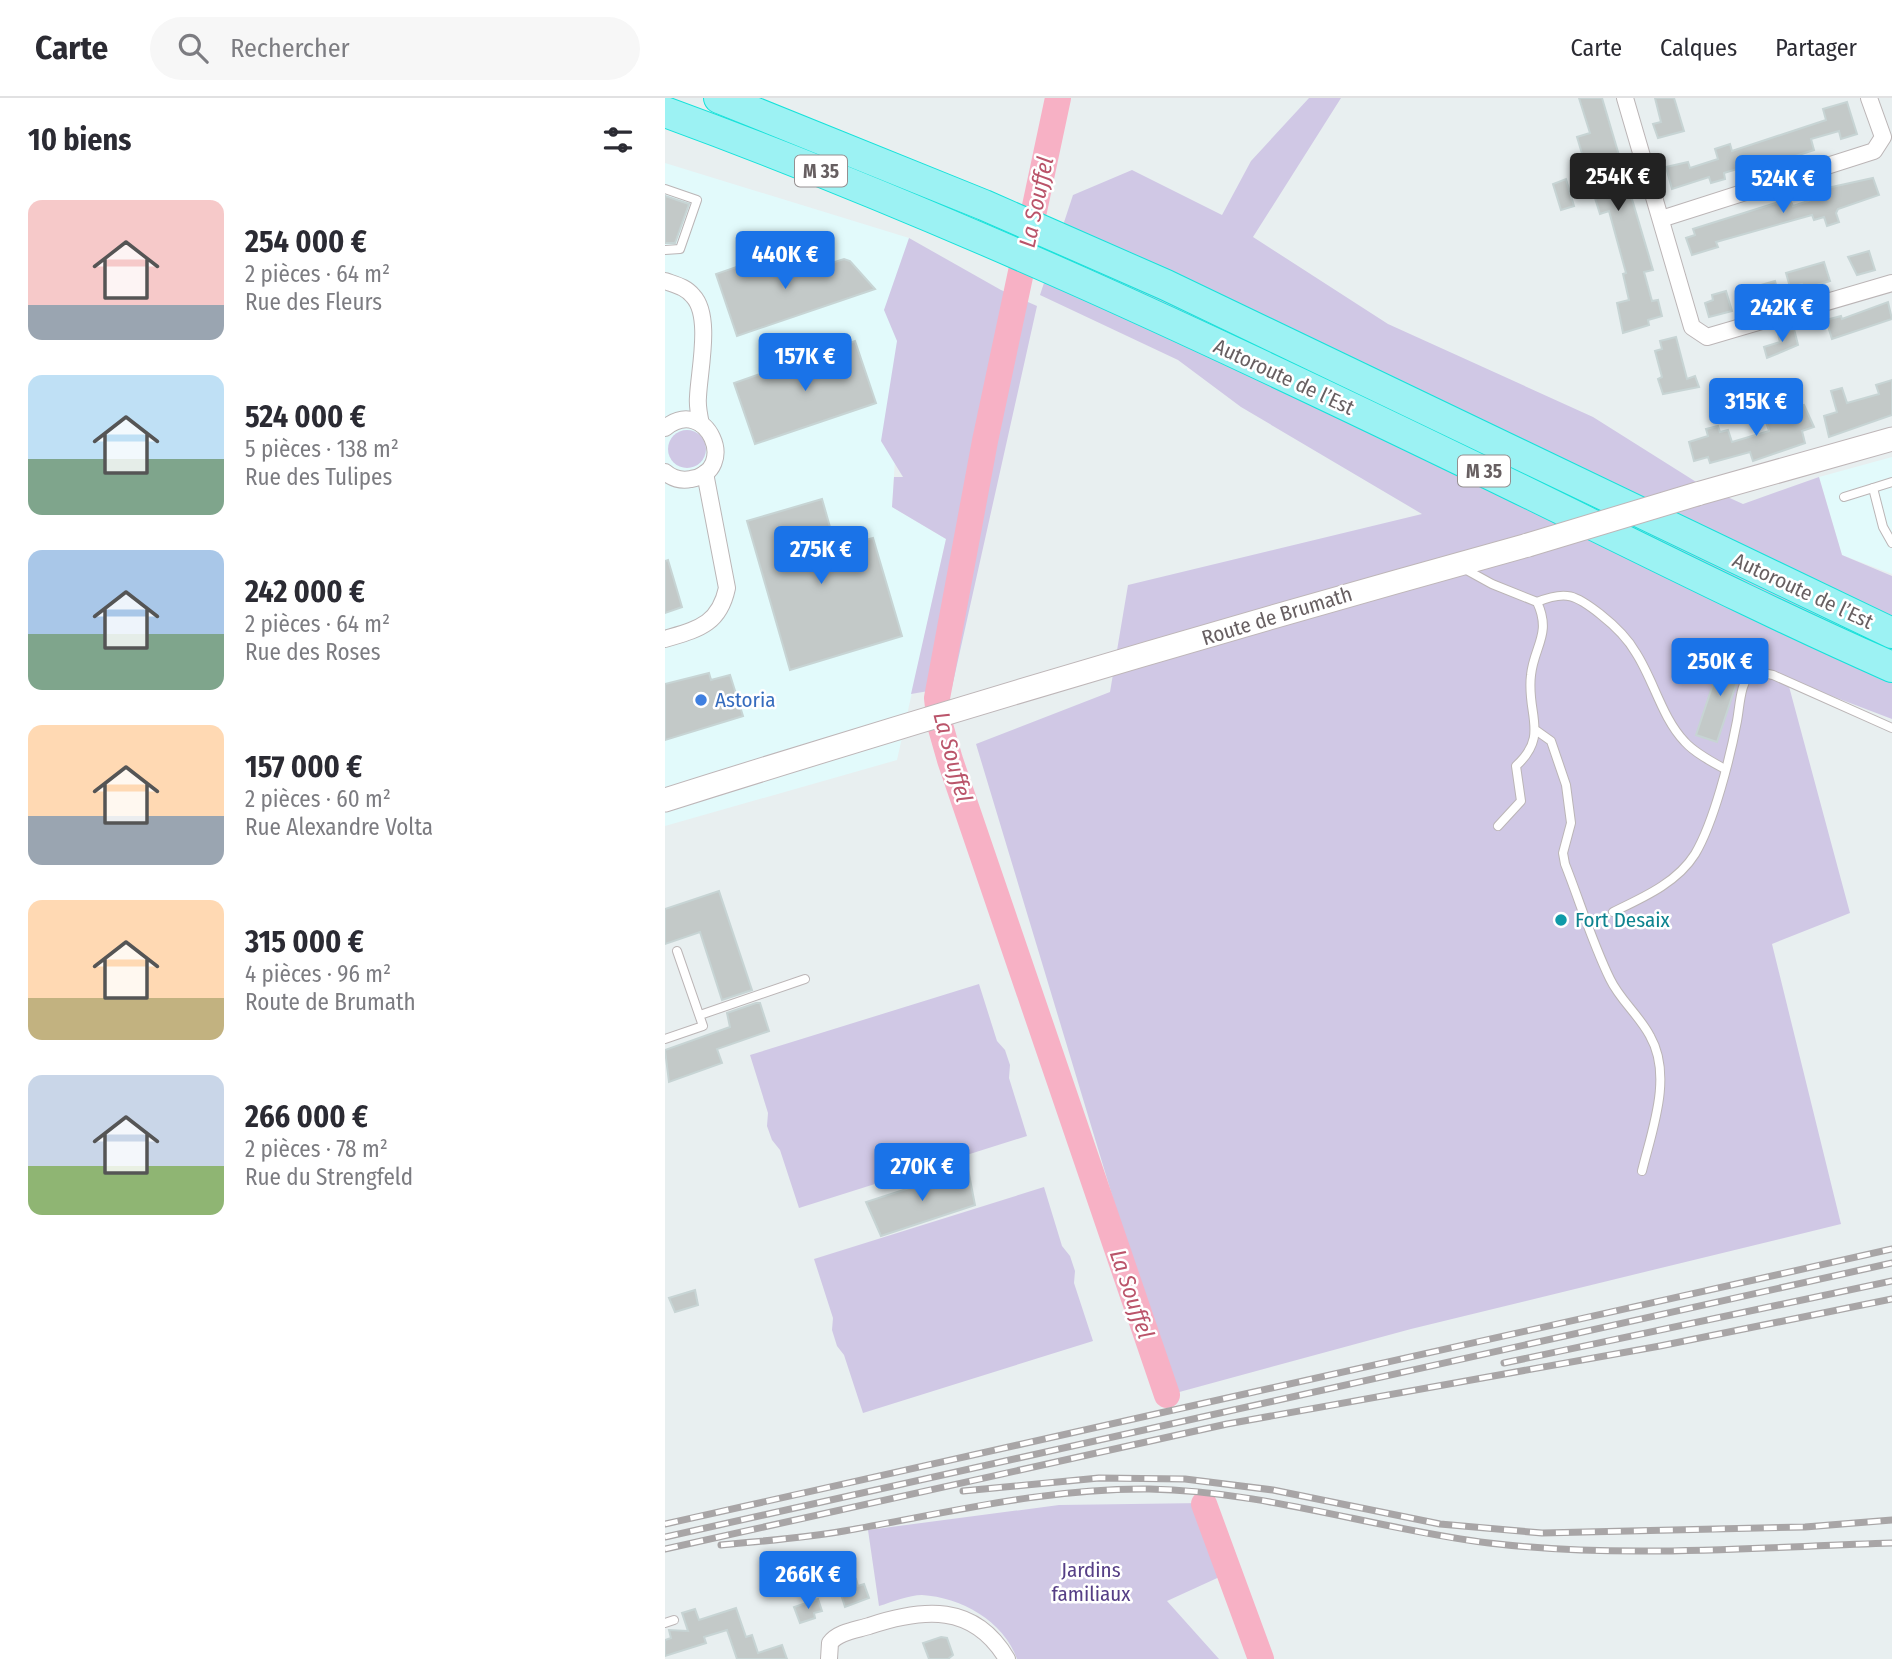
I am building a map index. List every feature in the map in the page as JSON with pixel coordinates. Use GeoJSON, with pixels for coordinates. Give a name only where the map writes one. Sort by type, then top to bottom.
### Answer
{"type":"FeatureCollection","features":[{"type":"Feature","properties":{"kind":"highway","name":"Autoroute de l’Est"},"geometry":{"type":"LineString","coordinates":[[719,98],[775,118],[1081,247],[1348,370],[1819,601],[1892,633]]}},
{"type":"Feature","properties":{"kind":"highway","name":"Autoroute de l’Est"},"geometry":{"type":"LineString","coordinates":[[665,111],[977,234],[1345,405],[1892,667]]}},
{"type":"Feature","properties":{"kind":"main road","name":"Route de Brumath"},"geometry":{"type":"LineString","coordinates":[[665,800],[1349,594],[1892,439]]}},
{"type":"Feature","properties":{"kind":"street"},"geometry":{"type":"LineString","coordinates":[[1626,98],[1692,327],[1707,337],[1892,283]]}},
{"type":"Feature","properties":{"kind":"street"},"geometry":{"type":"LineString","coordinates":[[1661,219],[1874,151],[1883,137],[1869,98]]}},
{"type":"Feature","properties":{"kind":"street"},"geometry":{"type":"LineString","coordinates":[[665,281],[683,287],[695,297],[701,312],[702,355],[697,400],[701,424]]}},
{"type":"Feature","properties":{"kind":"street"},"geometry":{"type":"LineString","coordinates":[[665,428],[681,420],[697,400]]}},
{"type":"Feature","properties":{"kind":"street"},"geometry":{"type":"LineString","coordinates":[[681,420],[701,424],[708,430],[716,446],[713,464],[705,473],[686,480]]}},
{"type":"Feature","properties":{"kind":"street"},"geometry":{"type":"LineString","coordinates":[[665,472],[686,480],[708,498]]}},
{"type":"Feature","properties":{"kind":"street"},"geometry":{"type":"LineString","coordinates":[[665,639],[697,629],[713,619],[723,606],[727,587],[705,473]]}},
{"type":"Feature","properties":{"kind":"street"},"geometry":{"type":"LineString","coordinates":[[829,1659],[829,1643],[839,1636],[897,1617],[923,1612],[969,1621],[990,1636],[1007,1659]]}},
{"type":"Feature","properties":{"kind":"lane"},"geometry":{"type":"LineString","coordinates":[[665,189],[697,200],[680,249],[665,250]]}},
{"type":"Feature","properties":{"kind":"lane"},"geometry":{"type":"LineString","coordinates":[[1844,497],[1892,482]]}},
{"type":"Feature","properties":{"kind":"lane"},"geometry":{"type":"LineString","coordinates":[[1873,488],[1883,527],[1892,544]]}},
{"type":"Feature","properties":{"kind":"lane"},"geometry":{"type":"LineString","coordinates":[[1458,564],[1492,583],[1537,602],[1543,614],[1544,634],[1531,675],[1537,731],[1530,753],[1516,766],[1521,802],[1498,826]]}},
{"type":"Feature","properties":{"kind":"lane"},"geometry":{"type":"LineString","coordinates":[[1537,602],[1557,594],[1569,595],[1587,604],[1617,628],[1636,652],[1672,726],[1686,744],[1725,769]]}},
{"type":"Feature","properties":{"kind":"lane"},"geometry":{"type":"LineString","coordinates":[[1613,912],[1646,897],[1667,882],[1694,855],[1725,769],[1744,681],[1753,671],[1773,675],[1892,727]]}},
{"type":"Feature","properties":{"kind":"lane"},"geometry":{"type":"LineString","coordinates":[[1537,731],[1551,741],[1566,785],[1571,823],[1563,853],[1565,864],[1610,979],[1655,1047],[1660,1074],[1658,1108],[1642,1171]]}},
{"type":"Feature","properties":{"kind":"lane"},"geometry":{"type":"LineString","coordinates":[[665,1039],[703,1026],[677,951]]}},
{"type":"Feature","properties":{"kind":"lane"},"geometry":{"type":"LineString","coordinates":[[700,1015],[805,979]]}},
{"type":"Feature","properties":{"kind":"shaded area"},"geometry":{"type":"Polygon","coordinates":[[[665,163],[909,238],[892,507],[946,539],[897,760],[665,826],[665,163]]]}},
{"type":"Feature","properties":{"kind":"shaded area"},"geometry":{"type":"Polygon","coordinates":[[[1892,457],[1892,574],[1842,555],[1819,477],[1892,457]]]}},
{"type":"Feature","properties":{"kind":"green space"},"geometry":{"type":"Polygon","coordinates":[[[1309,98],[1341,98],[1253,237],[1388,324],[1593,417],[1701,485],[1743,504],[1819,477],[1842,555],[1892,576],[1892,719],[1787,679],[1850,913],[1772,944],[1841,1224],[1411,1329],[1172,1394],[976,744],[1110,692],[1128,585],[1422,514],[1241,407],[1178,360],[1040,295],[1073,195],[1132,170],[1222,215],[1251,161],[1309,98]]]}},
{"type":"Feature","properties":{"kind":"green space"},"geometry":{"type":"Polygon","coordinates":[[[909,238],[1001,290],[1037,306],[952,687],[911,694],[946,539],[892,507],[894,477],[903,477],[881,441],[897,341],[884,310],[909,238]]]}},
{"type":"Feature","properties":{"kind":"green space"},"geometry":{"type":"Polygon","coordinates":[[[687,430],[700,436],[706,449],[700,462],[687,468],[674,462],[668,449],[674,436],[687,430]]]}},
{"type":"Feature","properties":{"kind":"green space"},"geometry":{"type":"Polygon","coordinates":[[[979,984],[997,1041],[1005,1050],[1010,1065],[1009,1078],[1027,1136],[799,1208],[780,1150],[772,1140],[767,1126],[768,1113],[750,1055],[979,984]]]}},
{"type":"Feature","properties":{"kind":"green space"},"geometry":{"type":"Polygon","coordinates":[[[1044,1187],[1062,1246],[1070,1256],[1075,1271],[1074,1283],[1093,1341],[863,1413],[844,1355],[837,1346],[832,1330],[833,1318],[814,1259],[1044,1187]]]}},
{"type":"Feature","properties":{"kind":"green space","name":"Jardins familiaux"},"geometry":{"type":"Polygon","coordinates":[[[1203,1503],[1226,1574],[1167,1601],[1219,1659],[1017,1659],[1011,1645],[991,1623],[951,1600],[917,1595],[879,1606],[868,1530],[1059,1505],[1203,1503]]]}},
{"type":"Feature","properties":{"kind":"building"},"geometry":{"type":"Polygon","coordinates":[[[1579,98],[1602,98],[1653,270],[1644,272],[1652,301],[1658,300],[1662,316],[1648,320],[1649,325],[1623,333],[1617,303],[1629,300],[1623,274],[1626,273],[1609,211],[1600,214],[1588,176],[1583,177],[1577,159],[1583,157],[1577,137],[1590,133],[1579,98]]]}},
{"type":"Feature","properties":{"kind":"building"},"geometry":{"type":"Polygon","coordinates":[[[1655,98],[1674,98],[1684,131],[1658,138],[1653,124],[1661,122],[1655,98]]]}},
{"type":"Feature","properties":{"kind":"building"},"geometry":{"type":"Polygon","coordinates":[[[1847,102],[1857,134],[1841,139],[1839,131],[1811,139],[1814,150],[1752,170],[1750,165],[1724,173],[1725,179],[1711,183],[1709,177],[1672,189],[1666,167],[1688,162],[1690,168],[1718,159],[1715,149],[1730,144],[1732,151],[1826,120],[1823,109],[1847,102]]]}},
{"type":"Feature","properties":{"kind":"building"},"geometry":{"type":"Polygon","coordinates":[[[1873,178],[1879,195],[1838,209],[1836,213],[1839,222],[1827,226],[1824,217],[1814,220],[1812,215],[1716,242],[1718,247],[1692,255],[1686,238],[1695,235],[1693,229],[1779,202],[1781,205],[1791,202],[1793,206],[1820,197],[1818,190],[1873,178]]]}},
{"type":"Feature","properties":{"kind":"building"},"geometry":{"type":"Polygon","coordinates":[[[1566,179],[1574,206],[1561,210],[1553,184],[1566,179]]]}},
{"type":"Feature","properties":{"kind":"building"},"geometry":{"type":"Polygon","coordinates":[[[665,196],[689,204],[675,243],[665,243],[665,196]]]}},
{"type":"Feature","properties":{"kind":"building"},"geometry":{"type":"Polygon","coordinates":[[[1869,251],[1875,270],[1857,275],[1848,257],[1869,251]]]}},
{"type":"Feature","properties":{"kind":"building"},"geometry":{"type":"Polygon","coordinates":[[[777,253],[785,278],[844,259],[850,261],[875,289],[737,336],[716,274],[777,253]]]}},
{"type":"Feature","properties":{"kind":"building"},"geometry":{"type":"Polygon","coordinates":[[[1824,262],[1830,281],[1803,289],[1802,284],[1790,287],[1786,273],[1824,262]]]}},
{"type":"Feature","properties":{"kind":"building"},"geometry":{"type":"Polygon","coordinates":[[[1775,281],[1780,298],[1752,306],[1747,289],[1775,281]]]}},
{"type":"Feature","properties":{"kind":"building"},"geometry":{"type":"Polygon","coordinates":[[[1726,291],[1732,311],[1709,317],[1705,303],[1713,300],[1712,295],[1726,291]]]}},
{"type":"Feature","properties":{"kind":"building"},"geometry":{"type":"Polygon","coordinates":[[[1888,302],[1892,319],[1832,339],[1826,320],[1841,316],[1842,319],[1888,302]]]}},
{"type":"Feature","properties":{"kind":"building"},"geometry":{"type":"Polygon","coordinates":[[[1794,329],[1798,345],[1767,358],[1764,347],[1780,342],[1778,334],[1794,329]]]}},
{"type":"Feature","properties":{"kind":"building"},"geometry":{"type":"Polygon","coordinates":[[[1676,337],[1687,379],[1695,376],[1699,387],[1663,394],[1658,379],[1662,377],[1655,351],[1662,349],[1660,341],[1676,337]]]}},
{"type":"Feature","properties":{"kind":"building"},"geometry":{"type":"Polygon","coordinates":[[[855,341],[876,403],[755,444],[734,383],[855,341]]]}},
{"type":"Feature","properties":{"kind":"building"},"geometry":{"type":"Polygon","coordinates":[[[1892,380],[1892,415],[1829,437],[1824,416],[1837,412],[1831,391],[1842,388],[1847,403],[1879,394],[1876,385],[1892,380]]]}},
{"type":"Feature","properties":{"kind":"building"},"geometry":{"type":"Polygon","coordinates":[[[1804,405],[1814,427],[1802,431],[1805,443],[1753,461],[1750,452],[1710,463],[1708,457],[1694,461],[1689,442],[1708,436],[1706,429],[1718,426],[1720,432],[1728,430],[1732,442],[1769,431],[1763,413],[1804,405]]]}},
{"type":"Feature","properties":{"kind":"building"},"geometry":{"type":"Polygon","coordinates":[[[822,499],[836,548],[873,538],[902,636],[790,670],[747,521],[822,499]]]}},
{"type":"Feature","properties":{"kind":"building"},"geometry":{"type":"Polygon","coordinates":[[[668,560],[682,607],[665,613],[665,561],[668,560]]]}},
{"type":"Feature","properties":{"kind":"building"},"geometry":{"type":"Polygon","coordinates":[[[1723,654],[1744,661],[1717,742],[1696,735],[1723,654]]]}},
{"type":"Feature","properties":{"kind":"building","name":"Astoria"},"geometry":{"type":"Polygon","coordinates":[[[709,673],[711,680],[730,675],[743,716],[665,740],[665,684],[709,673]]]}},
{"type":"Feature","properties":{"kind":"building"},"geometry":{"type":"Polygon","coordinates":[[[719,891],[752,990],[722,1000],[700,932],[665,944],[665,909],[719,891]]]}},
{"type":"Feature","properties":{"kind":"building"},"geometry":{"type":"Polygon","coordinates":[[[760,1003],[769,1031],[717,1049],[722,1063],[669,1082],[665,1050],[730,1027],[727,1013],[760,1003]]]}},
{"type":"Feature","properties":{"kind":"building"},"geometry":{"type":"Polygon","coordinates":[[[968,1169],[975,1205],[881,1236],[866,1202],[968,1169]]]}},
{"type":"Feature","properties":{"kind":"building"},"geometry":{"type":"Polygon","coordinates":[[[695,1290],[698,1305],[675,1312],[669,1298],[695,1290]]]}},
{"type":"Feature","properties":{"kind":"building"},"geometry":{"type":"Polygon","coordinates":[[[856,1579],[858,1586],[864,1584],[869,1598],[845,1607],[838,1585],[856,1579]]]}},
{"type":"Feature","properties":{"kind":"building"},"geometry":{"type":"Polygon","coordinates":[[[818,1599],[822,1611],[814,1613],[815,1618],[800,1623],[794,1607],[818,1599]]]}},
{"type":"Feature","properties":{"kind":"building"},"geometry":{"type":"Polygon","coordinates":[[[736,1608],[746,1637],[752,1635],[758,1653],[782,1645],[787,1659],[737,1659],[727,1630],[704,1637],[706,1643],[665,1656],[665,1640],[671,1638],[669,1630],[688,1631],[682,1613],[695,1609],[699,1620],[736,1608]]]}},
{"type":"Feature","properties":{"kind":"building"},"geometry":{"type":"Polygon","coordinates":[[[941,1637],[947,1638],[953,1655],[948,1659],[929,1659],[923,1643],[941,1637]]]}},
{"type":"Feature","properties":{"kind":"waterway","name":"La Souffel"},"geometry":{"type":"LineString","coordinates":[[1058,98],[985,441],[937,698],[940,725],[950,760],[1167,1395]]}},
{"type":"Feature","properties":{"kind":"waterway","name":"La Souffel"},"geometry":{"type":"LineString","coordinates":[[1204,1504],[1261,1659]]}},
{"type":"Feature","properties":{"kind":"railway"},"geometry":{"type":"LineString","coordinates":[[665,1524],[1892,1249]]}},
{"type":"Feature","properties":{"kind":"railway"},"geometry":{"type":"LineString","coordinates":[[665,1537],[1892,1263]]}},
{"type":"Feature","properties":{"kind":"railway"},"geometry":{"type":"LineString","coordinates":[[1504,1363],[1892,1281]]}},
{"type":"Feature","properties":{"kind":"railway"},"geometry":{"type":"LineString","coordinates":[[665,1549],[1227,1424],[1660,1346],[1892,1299]]}},
{"type":"Feature","properties":{"kind":"railway"},"geometry":{"type":"LineString","coordinates":[[963,1491],[1099,1478],[1185,1479],[1273,1490],[1440,1524],[1542,1533],[1805,1527],[1892,1520]]}},
{"type":"Feature","properties":{"kind":"railway"},"geometry":{"type":"LineString","coordinates":[[721,1545],[829,1533],[1034,1497],[1149,1489],[1235,1496],[1446,1537],[1539,1548],[1640,1551],[1892,1543]]}},
{"type":"Feature","properties":{"kind":"place","name":"Astoria"},"geometry":{"type":"Point","coordinates":[701,700]}},
{"type":"Feature","properties":{"kind":"place","name":"Fort Desaix"},"geometry":{"type":"Point","coordinates":[1561,920]}}]}
